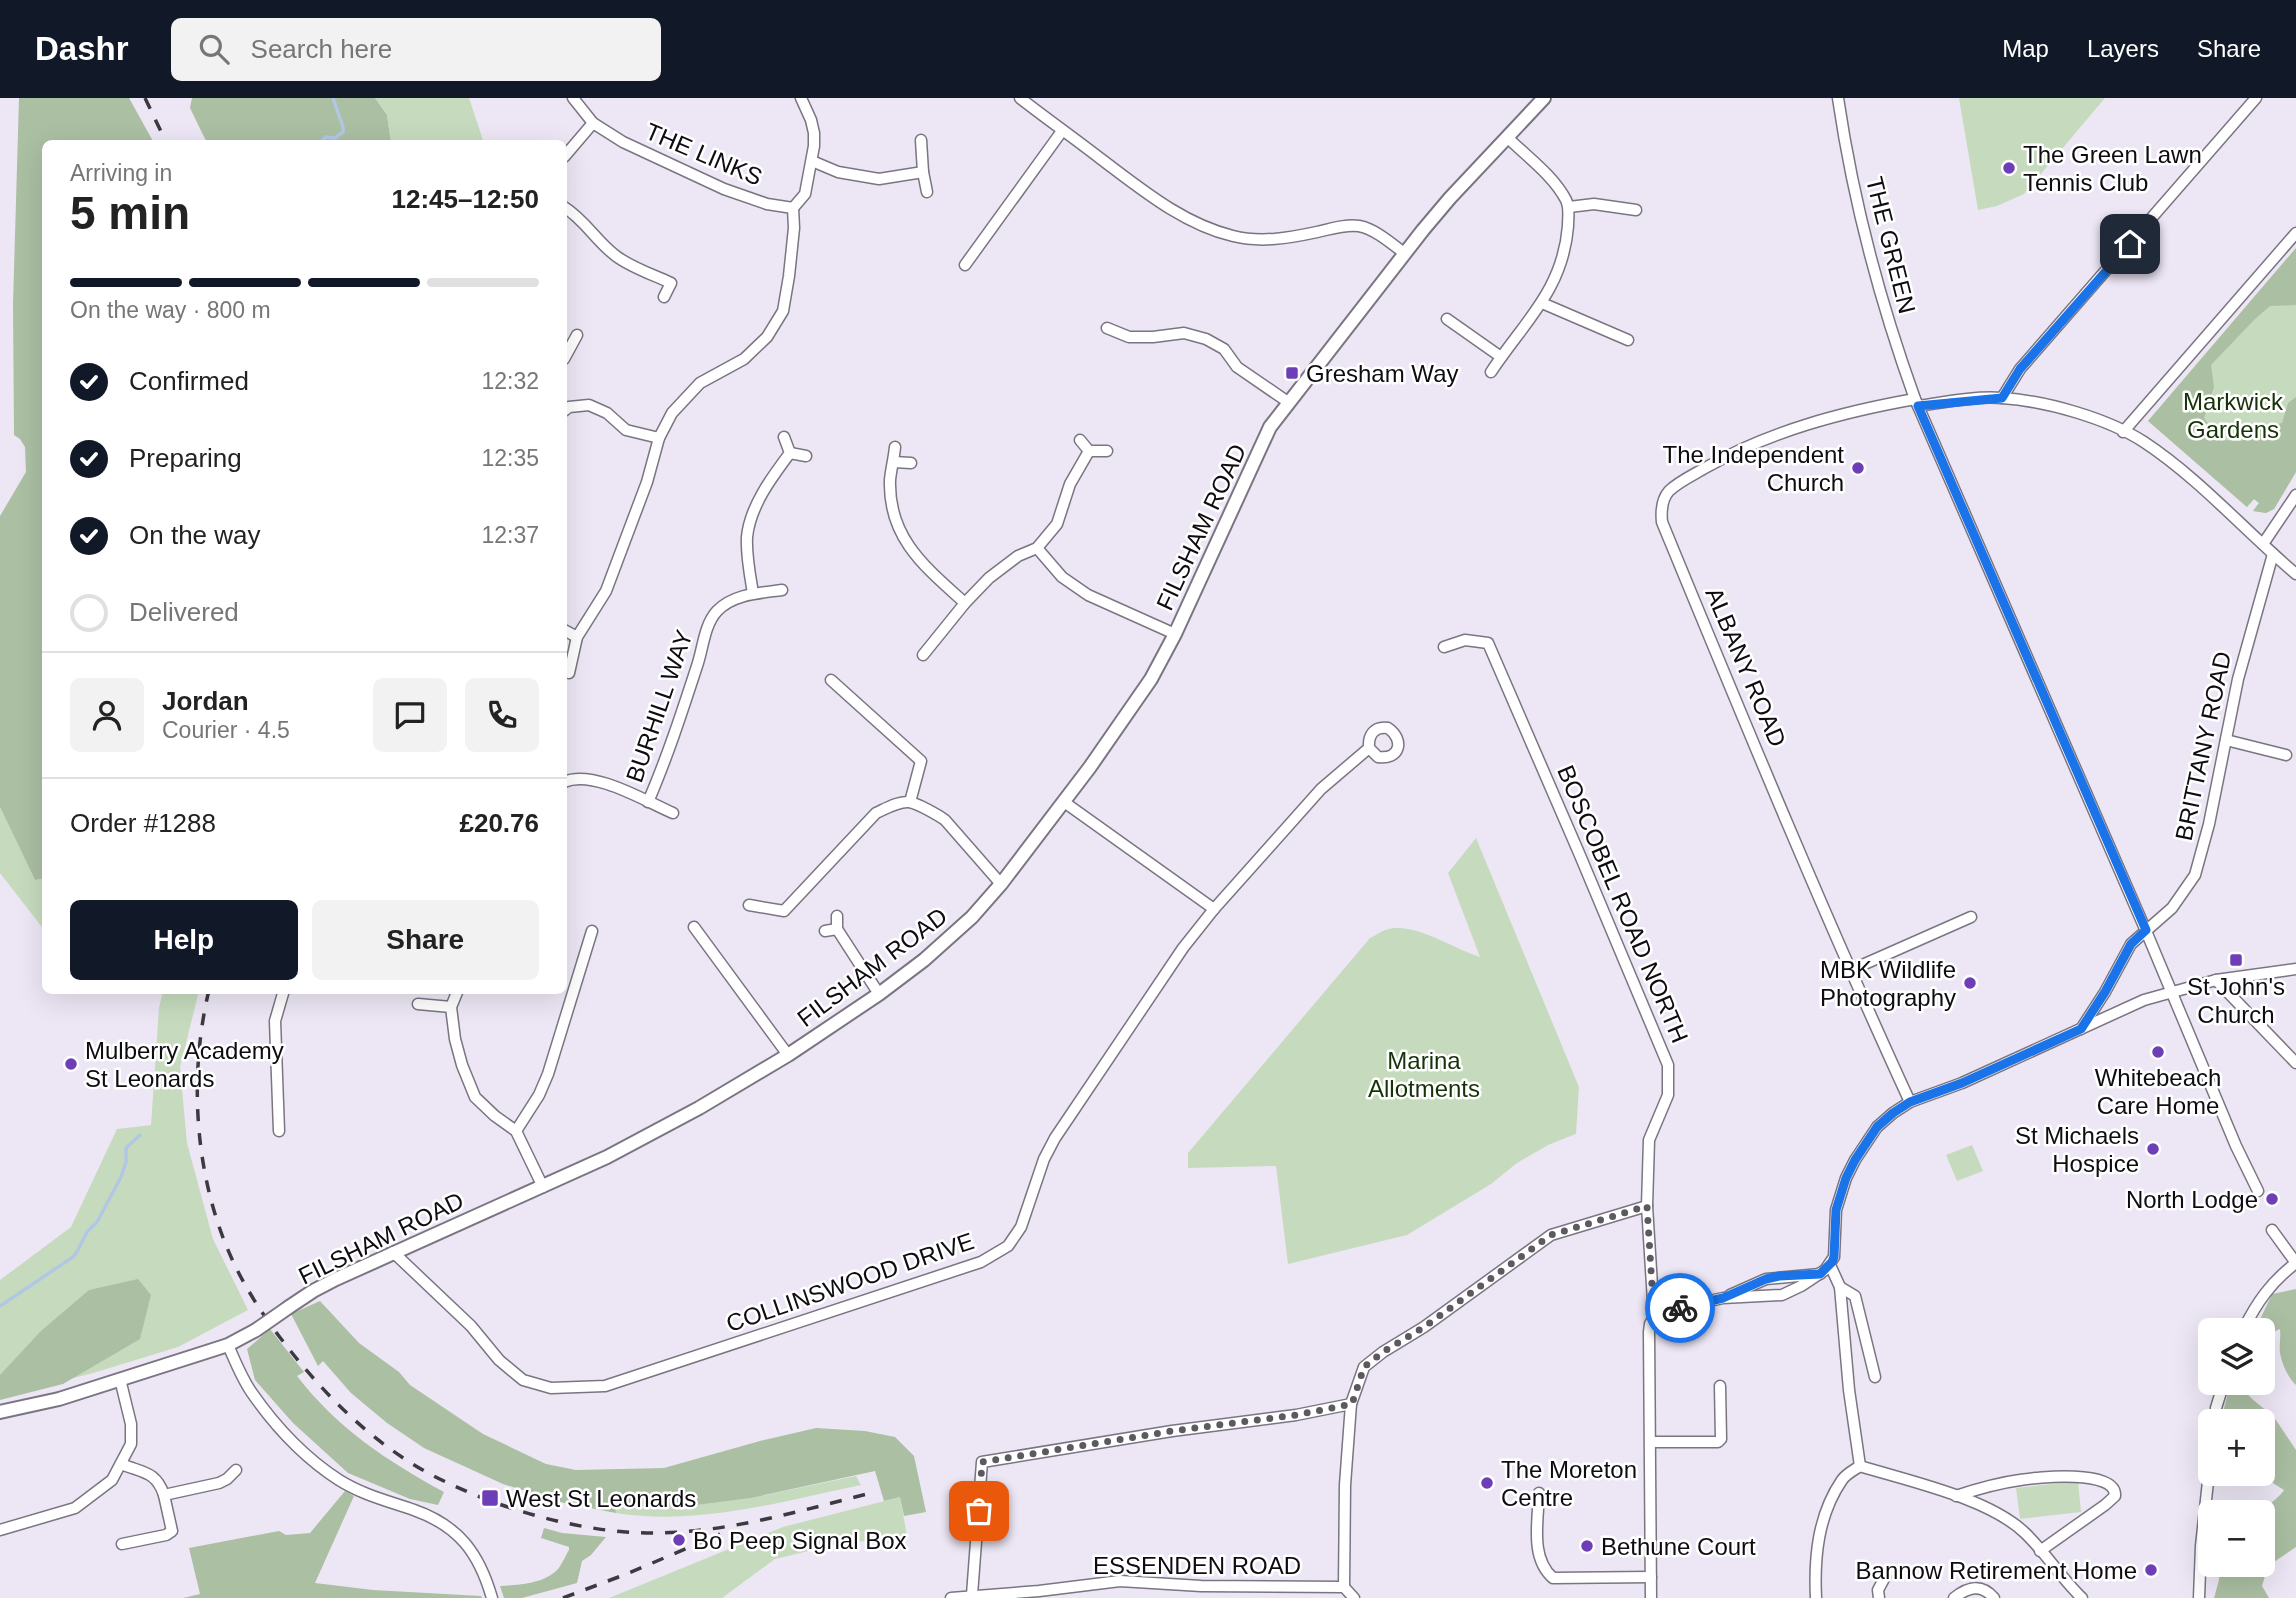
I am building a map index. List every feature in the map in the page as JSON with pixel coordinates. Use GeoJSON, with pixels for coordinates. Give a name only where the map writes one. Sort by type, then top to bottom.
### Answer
{"type":"FeatureCollection","features":[{"type":"Feature","properties":{"kind":"street","name":"THE LINKS"},"geometry":{"type":"LineString","coordinates":[[573,98],[593,123],[623,142],[724,190],[767,204],[793,208]]}},
{"type":"Feature","properties":{"kind":"street"},"geometry":{"type":"LineString","coordinates":[[569,673],[577,637],[606,591],[647,482],[659,438],[672,413],[700,383],[744,359],[767,337],[783,311],[791,255],[793,208],[805,194],[812,161],[814,132],[801,98]]}},
{"type":"Feature","properties":{"kind":"street"},"geometry":{"type":"LineString","coordinates":[[1020,98],[1185,218],[1208,230],[1260,241],[1289,238],[1343,226],[1361,226],[1381,236],[1404,253]]}},
{"type":"Feature","properties":{"kind":"street","name":"FILSHAM ROAD"},"geometry":{"type":"LineString","coordinates":[[0,1412],[59,1399],[228,1345],[313,1291],[393,1252],[543,1188],[699,1108],[788,1055],[924,960],[972,917],[1001,884],[1128,715],[1175,634],[1270,427],[1404,253],[1450,198],[1544,98]]}},
{"type":"Feature","properties":{"kind":"street","name":"THE GREEN"},"geometry":{"type":"LineString","coordinates":[[1838,98],[1855,193],[1879,287],[1916,403],[2146,930],[2236,1146],[2258,1191]]}},
{"type":"Feature","properties":{"kind":"street"},"geometry":{"type":"LineString","coordinates":[[2002,398],[2020,369],[2256,98]]}},
{"type":"Feature","properties":{"kind":"street"},"geometry":{"type":"LineString","coordinates":[[567,153],[593,123]]}},
{"type":"Feature","properties":{"kind":"street"},"geometry":{"type":"LineString","coordinates":[[965,265],[1062,131]]}},
{"type":"Feature","properties":{"kind":"street"},"geometry":{"type":"LineString","coordinates":[[1491,372],[1553,284],[1563,255],[1569,207],[1557,186],[1507,136]]}},
{"type":"Feature","properties":{"kind":"street"},"geometry":{"type":"LineString","coordinates":[[921,140],[927,192]]}},
{"type":"Feature","properties":{"kind":"street"},"geometry":{"type":"LineString","coordinates":[[812,161],[838,172],[879,179],[923,172]]}},
{"type":"Feature","properties":{"kind":"street"},"geometry":{"type":"LineString","coordinates":[[1569,207],[1594,204],[1636,210]]}},
{"type":"Feature","properties":{"kind":"street"},"geometry":{"type":"LineString","coordinates":[[567,209],[577,215],[594,237],[618,258],[671,283],[664,298]]}},
{"type":"Feature","properties":{"kind":"street"},"geometry":{"type":"LineString","coordinates":[[2123,432],[2296,233]]}},
{"type":"Feature","properties":{"kind":"street"},"geometry":{"type":"LineString","coordinates":[[1542,303],[1628,340]]}},
{"type":"Feature","properties":{"kind":"street"},"geometry":{"type":"LineString","coordinates":[[1447,319],[1502,357]]}},
{"type":"Feature","properties":{"kind":"street"},"geometry":{"type":"LineString","coordinates":[[1107,328],[1129,337],[1184,333],[1206,339],[1224,349],[1237,367],[1288,402]]}},
{"type":"Feature","properties":{"kind":"street"},"geometry":{"type":"LineString","coordinates":[[567,351],[577,335]]}},
{"type":"Feature","properties":{"kind":"street","name":"ALBANY ROAD"},"geometry":{"type":"LineString","coordinates":[[1910,1102],[1851,970],[1662,522],[1663,501],[1670,491],[1733,452],[1822,419],[1916,403],[2002,398],[2050,405],[2099,421],[2142,440],[2173,463],[2296,574]]}},
{"type":"Feature","properties":{"kind":"street"},"geometry":{"type":"LineString","coordinates":[[567,405],[589,405],[607,413],[626,430],[659,438]]}},
{"type":"Feature","properties":{"kind":"street"},"geometry":{"type":"LineString","coordinates":[[784,437],[790,453]]}},
{"type":"Feature","properties":{"kind":"street"},"geometry":{"type":"LineString","coordinates":[[1080,440],[1089,451]]}},
{"type":"Feature","properties":{"kind":"street"},"geometry":{"type":"LineString","coordinates":[[895,447],[890,478],[900,531],[928,571],[965,603]]}},
{"type":"Feature","properties":{"kind":"street"},"geometry":{"type":"LineString","coordinates":[[1089,451],[1107,451]]}},
{"type":"Feature","properties":{"kind":"street"},"geometry":{"type":"LineString","coordinates":[[923,656],[936,647],[965,603],[989,578],[1018,556],[1037,548],[1056,524],[1070,484],[1089,451]]}},
{"type":"Feature","properties":{"kind":"street"},"geometry":{"type":"LineString","coordinates":[[790,453],[806,456]]}},
{"type":"Feature","properties":{"kind":"street"},"geometry":{"type":"LineString","coordinates":[[753,593],[747,536],[762,496],[790,453]]}},
{"type":"Feature","properties":{"kind":"street"},"geometry":{"type":"LineString","coordinates":[[894,462],[911,463]]}},
{"type":"Feature","properties":{"kind":"street"},"geometry":{"type":"LineString","coordinates":[[2263,544],[2296,495]]}},
{"type":"Feature","properties":{"kind":"street"},"geometry":{"type":"LineString","coordinates":[[1037,548],[1062,577],[1088,595],[1175,634]]}},
{"type":"Feature","properties":{"kind":"street","name":"BRITTANY ROAD"},"geometry":{"type":"LineString","coordinates":[[2081,1029],[2131,944],[2172,908],[2195,875],[2209,824],[2238,679],[2273,554]]}},
{"type":"Feature","properties":{"kind":"street","name":"BURHILL WAY"},"geometry":{"type":"LineString","coordinates":[[648,802],[667,757],[706,630],[717,611],[734,600],[753,593],[782,590]]}},
{"type":"Feature","properties":{"kind":"street"},"geometry":{"type":"LineString","coordinates":[[567,632],[577,637]]}},
{"type":"Feature","properties":{"kind":"street","name":"BOSCOBEL ROAD NORTH"},"geometry":{"type":"LineString","coordinates":[[1444,647],[1465,639],[1488,643],[1668,1065],[1668,1095],[1649,1140],[1647,1206],[1654,1317],[1649,1332],[1651,1598]]}},
{"type":"Feature","properties":{"kind":"street"},"geometry":{"type":"LineString","coordinates":[[831,680],[921,761],[910,802]]}},
{"type":"Feature","properties":{"kind":"street"},"geometry":{"type":"LineString","coordinates":[[2225,740],[2286,755]]}},
{"type":"Feature","properties":{"kind":"street","name":"COLLINSWOOD DRIVE"},"geometry":{"type":"LineString","coordinates":[[393,1252],[471,1326],[499,1360],[523,1380],[551,1388],[605,1386],[981,1262],[1008,1246],[1021,1227],[1044,1159],[1055,1138],[1183,948],[1214,909],[1321,789],[1369,748]]}},
{"type":"Feature","properties":{"kind":"street"},"geometry":{"type":"LineString","coordinates":[[567,781],[592,779],[673,813]]}},
{"type":"Feature","properties":{"kind":"street"},"geometry":{"type":"LineString","coordinates":[[749,905],[784,911],[876,813],[910,802],[936,813],[945,820],[1001,884]]}},
{"type":"Feature","properties":{"kind":"street"},"geometry":{"type":"LineString","coordinates":[[1063,802],[1214,909]]}},
{"type":"Feature","properties":{"kind":"street"},"geometry":{"type":"LineString","coordinates":[[837,916],[837,929],[878,994]]}},
{"type":"Feature","properties":{"kind":"street"},"geometry":{"type":"LineString","coordinates":[[1851,970],[1971,918]]}},
{"type":"Feature","properties":{"kind":"street"},"geometry":{"type":"LineString","coordinates":[[694,927],[788,1055]]}},
{"type":"Feature","properties":{"kind":"street"},"geometry":{"type":"LineString","coordinates":[[825,931],[837,929]]}},
{"type":"Feature","properties":{"kind":"street"},"geometry":{"type":"LineString","coordinates":[[516,1131],[539,1095],[548,1074],[592,931]]}},
{"type":"Feature","properties":{"kind":"street"},"geometry":{"type":"LineString","coordinates":[[1654,1317],[1664,1311],[1723,1298],[1782,1295],[1820,1274],[1834,1257],[1836,1210],[1855,1160],[1877,1127],[1910,1102],[1962,1083],[2144,1000],[2216,980],[2296,970]]}},
{"type":"Feature","properties":{"kind":"street"},"geometry":{"type":"LineString","coordinates":[[2216,980],[2296,1063]]}},
{"type":"Feature","properties":{"kind":"street"},"geometry":{"type":"LineString","coordinates":[[279,1131],[275,1021],[283,994]]}},
{"type":"Feature","properties":{"kind":"street"},"geometry":{"type":"LineString","coordinates":[[456,994],[451,1007],[455,1039],[461,1065],[475,1097],[516,1131],[543,1188]]}},
{"type":"Feature","properties":{"kind":"street"},"geometry":{"type":"LineString","coordinates":[[418,1004],[451,1007]]}},
{"type":"Feature","properties":{"kind":"street"},"geometry":{"type":"LineString","coordinates":[[1354,1598],[1344,1587],[1345,1485],[1352,1404],[1364,1367],[1551,1235],[1647,1206]]}},
{"type":"Feature","properties":{"kind":"street"},"geometry":{"type":"LineString","coordinates":[[2250,1318],[2263,1294],[2296,1263],[2272,1230]]}},
{"type":"Feature","properties":{"kind":"street"},"geometry":{"type":"LineString","coordinates":[[1830,1265],[1840,1287],[1849,1390],[1860,1466]]}},
{"type":"Feature","properties":{"kind":"street"},"geometry":{"type":"LineString","coordinates":[[1723,1298],[1766,1279],[1820,1274]]}},
{"type":"Feature","properties":{"kind":"street"},"geometry":{"type":"LineString","coordinates":[[1840,1287],[1855,1296],[1875,1377]]}},
{"type":"Feature","properties":{"kind":"street"},"geometry":{"type":"LineString","coordinates":[[228,1345],[250,1391],[283,1433],[342,1482],[375,1499],[415,1510],[447,1525],[468,1545],[479,1563],[491,1595]]}},
{"type":"Feature","properties":{"kind":"street"},"geometry":{"type":"LineString","coordinates":[[0,1530],[75,1508],[112,1480],[131,1444],[131,1424],[120,1379]]}},
{"type":"Feature","properties":{"kind":"street"},"geometry":{"type":"LineString","coordinates":[[1651,1442],[1718,1442],[1721,1439],[1720,1386]]}},
{"type":"Feature","properties":{"kind":"street"},"geometry":{"type":"LineString","coordinates":[[972,1595],[982,1462],[1172,1431],[1296,1415],[1352,1404]]}},
{"type":"Feature","properties":{"kind":"street"},"geometry":{"type":"LineString","coordinates":[[121,1464],[154,1476],[160,1483],[172,1531],[166,1535],[122,1544]]}},
{"type":"Feature","properties":{"kind":"street"},"geometry":{"type":"LineString","coordinates":[[1860,1466],[1913,1481],[1999,1514],[2024,1532],[2082,1598]]}},
{"type":"Feature","properties":{"kind":"street"},"geometry":{"type":"LineString","coordinates":[[1816,1598],[1818,1536],[1821,1524],[1843,1478],[1860,1466]]}},
{"type":"Feature","properties":{"kind":"street"},"geometry":{"type":"LineString","coordinates":[[164,1495],[219,1483],[236,1470]]}},
{"type":"Feature","properties":{"kind":"street"},"geometry":{"type":"LineString","coordinates":[[1955,1496],[2009,1482],[2056,1476],[2090,1478],[2113,1486],[2115,1496],[2105,1505],[2040,1550]]}},
{"type":"Feature","properties":{"kind":"street"},"geometry":{"type":"LineString","coordinates":[[2199,1598],[2208,1486]]}},
{"type":"Feature","properties":{"kind":"street"},"geometry":{"type":"LineString","coordinates":[[1539,1493],[1538,1555],[1543,1569],[1553,1578],[1651,1577]]}},
{"type":"Feature","properties":{"kind":"street"},"geometry":{"type":"LineString","coordinates":[[1880,1598],[1878,1590],[1885,1577]]}},
{"type":"Feature","properties":{"kind":"street","name":"ESSENDEN ROAD"},"geometry":{"type":"LineString","coordinates":[[951,1598],[1120,1581],[1200,1586],[1344,1587]]}},
{"type":"Feature","properties":{"kind":"street"},"geometry":{"type":"LineString","coordinates":[[1954,1598],[1963,1591],[1976,1587],[1988,1591],[1994,1598]]}},
{"type":"Feature","properties":{"kind":"green space"},"geometry":{"type":"Polygon","coordinates":[[[19,98],[129,98],[152,140],[42,140],[42,879],[35,880],[0,807],[0,516],[26,472],[25,447],[14,435],[13,304],[19,98]]]}},
{"type":"Feature","properties":{"kind":"green space"},"geometry":{"type":"Polygon","coordinates":[[[192,98],[375,98],[387,115],[391,140],[206,140],[190,108],[192,98]]]}},
{"type":"Feature","properties":{"kind":"green space"},"geometry":{"type":"Polygon","coordinates":[[[375,98],[469,98],[483,140],[391,140],[387,115],[375,98]]]}},
{"type":"Feature","properties":{"kind":"green space","name":"The Green Lawn Tennis Club"},"geometry":{"type":"Polygon","coordinates":[[[1959,98],[2105,98],[2024,194],[1997,206],[1978,210],[1959,98]]]}},
{"type":"Feature","properties":{"kind":"green space","name":"Markwick Gardens"},"geometry":{"type":"Polygon","coordinates":[[[2296,248],[2296,472],[2274,509],[2266,513],[2253,511],[2259,503],[2254,499],[2247,507],[2148,421],[2296,248]]]}},
{"type":"Feature","properties":{"kind":"green space"},"geometry":{"type":"Polygon","coordinates":[[[2296,248],[2296,305],[2270,306],[2211,365],[2214,387],[2204,418],[2221,440],[2241,441],[2265,427],[2282,423],[2288,403],[2296,397],[2296,472],[2274,509],[2266,513],[2253,511],[2259,503],[2254,499],[2247,507],[2148,421],[2296,248]]]}},
{"type":"Feature","properties":{"kind":"green space"},"geometry":{"type":"Polygon","coordinates":[[[0,807],[35,880],[42,879],[42,927],[0,873],[0,807]]]}},
{"type":"Feature","properties":{"kind":"green space","name":"Marina Allotments"},"geometry":{"type":"Polygon","coordinates":[[[1476,838],[1579,1087],[1576,1134],[1548,1145],[1517,1163],[1491,1184],[1407,1235],[1288,1264],[1276,1166],[1188,1168],[1188,1153],[1370,938],[1385,930],[1408,929],[1480,957],[1448,873],[1476,838]]]}},
{"type":"Feature","properties":{"kind":"green space"},"geometry":{"type":"Polygon","coordinates":[[[162,994],[198,994],[180,1067],[187,1143],[213,1239],[248,1310],[178,1347],[90,1374],[0,1395],[0,1280],[71,1227],[117,1129],[151,1125],[162,994]]]}},
{"type":"Feature","properties":{"kind":"green space"},"geometry":{"type":"Polygon","coordinates":[[[1972,1145],[1983,1171],[1957,1181],[1946,1155],[1972,1145]]]}},
{"type":"Feature","properties":{"kind":"green space"},"geometry":{"type":"Polygon","coordinates":[[[138,1279],[151,1295],[140,1339],[63,1384],[0,1400],[0,1375],[41,1331],[89,1290],[138,1279]]]}},
{"type":"Feature","properties":{"kind":"green space"},"geometry":{"type":"Polygon","coordinates":[[[2296,1289],[2296,1385],[2288,1375],[2281,1357],[2280,1329],[2275,1331],[2275,1318],[2261,1318],[2272,1294],[2296,1289]]]}},
{"type":"Feature","properties":{"kind":"green space"},"geometry":{"type":"Polygon","coordinates":[[[320,1301],[359,1343],[399,1372],[410,1385],[483,1434],[546,1464],[576,1470],[664,1468],[816,1428],[865,1431],[895,1437],[914,1456],[926,1512],[904,1516],[900,1497],[884,1501],[875,1471],[751,1498],[689,1506],[615,1506],[616,1513],[564,1503],[503,1484],[424,1448],[387,1423],[351,1393],[323,1361],[318,1366],[291,1314],[320,1301]]]}},
{"type":"Feature","properties":{"kind":"green space"},"geometry":{"type":"Polygon","coordinates":[[[270,1329],[304,1372],[297,1376],[312,1395],[364,1442],[444,1492],[438,1505],[410,1499],[348,1473],[293,1423],[255,1380],[247,1349],[270,1329]]]}},
{"type":"Feature","properties":{"kind":"green space"},"geometry":{"type":"Polygon","coordinates":[[[2227,1395],[2248,1395],[2264,1409],[2224,1409],[2227,1395]]]}},
{"type":"Feature","properties":{"kind":"green space"},"geometry":{"type":"Polygon","coordinates":[[[2275,1418],[2296,1450],[2296,1547],[2275,1561],[2274,1500],[2284,1490],[2275,1484],[2275,1418]]]}},
{"type":"Feature","properties":{"kind":"green space"},"geometry":{"type":"Polygon","coordinates":[[[856,1476],[861,1485],[770,1505],[708,1514],[647,1516],[616,1513],[614,1506],[688,1506],[751,1498],[856,1476]]]}},
{"type":"Feature","properties":{"kind":"green space"},"geometry":{"type":"Polygon","coordinates":[[[2078,1481],[2081,1512],[2020,1519],[2016,1488],[2078,1481]]]}},
{"type":"Feature","properties":{"kind":"green space"},"geometry":{"type":"Polygon","coordinates":[[[345,1491],[354,1496],[315,1583],[482,1598],[183,1598],[200,1594],[189,1548],[279,1531],[286,1535],[310,1533],[345,1491]]]}},
{"type":"Feature","properties":{"kind":"green space"},"geometry":{"type":"Polygon","coordinates":[[[900,1497],[907,1536],[838,1544],[775,1559],[722,1598],[609,1598],[783,1527],[900,1497]]]}},
{"type":"Feature","properties":{"kind":"green space"},"geometry":{"type":"Polygon","coordinates":[[[544,1528],[562,1533],[606,1537],[591,1555],[582,1561],[577,1583],[522,1598],[504,1598],[500,1586],[538,1581],[551,1575],[562,1563],[569,1547],[541,1538],[544,1528]]]}},
{"type":"Feature","properties":{"kind":"green space"},"geometry":{"type":"Polygon","coordinates":[[[2219,1577],[2265,1577],[2262,1586],[2269,1598],[2214,1598],[2219,1577]]]}},
{"type":"Feature","properties":{"kind":"waterway"},"geometry":{"type":"LineString","coordinates":[[323,140],[325,137],[335,138],[343,132],[333,98]]}},
{"type":"Feature","properties":{"kind":"waterway"},"geometry":{"type":"LineString","coordinates":[[0,1306],[73,1257],[87,1232],[97,1222],[121,1177],[126,1162],[126,1148],[140,1135]]}},
{"type":"Feature","properties":{"kind":"railway"},"geometry":{"type":"LineString","coordinates":[[145,98],[165,140]]}},
{"type":"Feature","properties":{"kind":"railway"},"geometry":{"type":"LineString","coordinates":[[208,994],[198,1065],[200,1142],[206,1181],[230,1254],[247,1288],[302,1365],[361,1426],[394,1452],[430,1474],[493,1502],[583,1526],[640,1533],[740,1524],[871,1493]]}},
{"type":"Feature","properties":{"kind":"railway"},"geometry":{"type":"LineString","coordinates":[[563,1598],[720,1534]]}},
{"type":"Feature","properties":{"kind":"way so far"},"geometry":{"type":"LineString","coordinates":[[979,1511],[982,1462],[1172,1431],[1296,1415],[1352,1404],[1364,1367],[1551,1235],[1647,1206],[1654,1317],[1664,1311],[1680,1308]]}},
{"type":"Feature","properties":{"kind":"place","name":"The Green Lawn Tennis Club"},"geometry":{"type":"Point","coordinates":[2009,168]}},
{"type":"Feature","properties":{"kind":"place","name":"Gresham Way"},"geometry":{"type":"Point","coordinates":[1292,373]}},
{"type":"Feature","properties":{"kind":"place","name":"The Independent Church"},"geometry":{"type":"Point","coordinates":[1858,468]}},
{"type":"Feature","properties":{"kind":"place","name":"St John's Church"},"geometry":{"type":"Point","coordinates":[2236,960]}},
{"type":"Feature","properties":{"kind":"place","name":"MBK Wildlife Photography"},"geometry":{"type":"Point","coordinates":[1970,983]}},
{"type":"Feature","properties":{"kind":"place","name":"Whitebeach Care Home"},"geometry":{"type":"Point","coordinates":[2158,1052]}},
{"type":"Feature","properties":{"kind":"place","name":"Mulberry Academy St Leonards"},"geometry":{"type":"Point","coordinates":[71,1064]}},
{"type":"Feature","properties":{"kind":"place","name":"St Michaels Hospice"},"geometry":{"type":"Point","coordinates":[2153,1149]}},
{"type":"Feature","properties":{"kind":"place","name":"North Lodge"},"geometry":{"type":"Point","coordinates":[2272,1199]}},
{"type":"Feature","properties":{"kind":"place","name":"The Moreton Centre"},"geometry":{"type":"Point","coordinates":[1487,1483]}},
{"type":"Feature","properties":{"kind":"place","name":"West St Leonards"},"geometry":{"type":"Point","coordinates":[490,1498]}},
{"type":"Feature","properties":{"kind":"place","name":"Bo Peep Signal Box"},"geometry":{"type":"Point","coordinates":[679,1540]}},
{"type":"Feature","properties":{"kind":"place","name":"Bethune Court"},"geometry":{"type":"Point","coordinates":[1587,1546]}},
{"type":"Feature","properties":{"kind":"place","name":"Bannow Retirement Home"},"geometry":{"type":"Point","coordinates":[2151,1570]}},
{"type":"Feature","properties":{"kind":"route"},"geometry":{"type":"LineString","coordinates":[[1680,1308],[1723,1298],[1766,1279],[1820,1274],[1825,1270],[1834,1257],[1836,1210],[1846,1178],[1877,1127],[1910,1102],[1962,1083],[2081,1029],[2131,944],[2146,930],[1918,406],[2002,398],[2020,369],[2130,244]]}}]}
